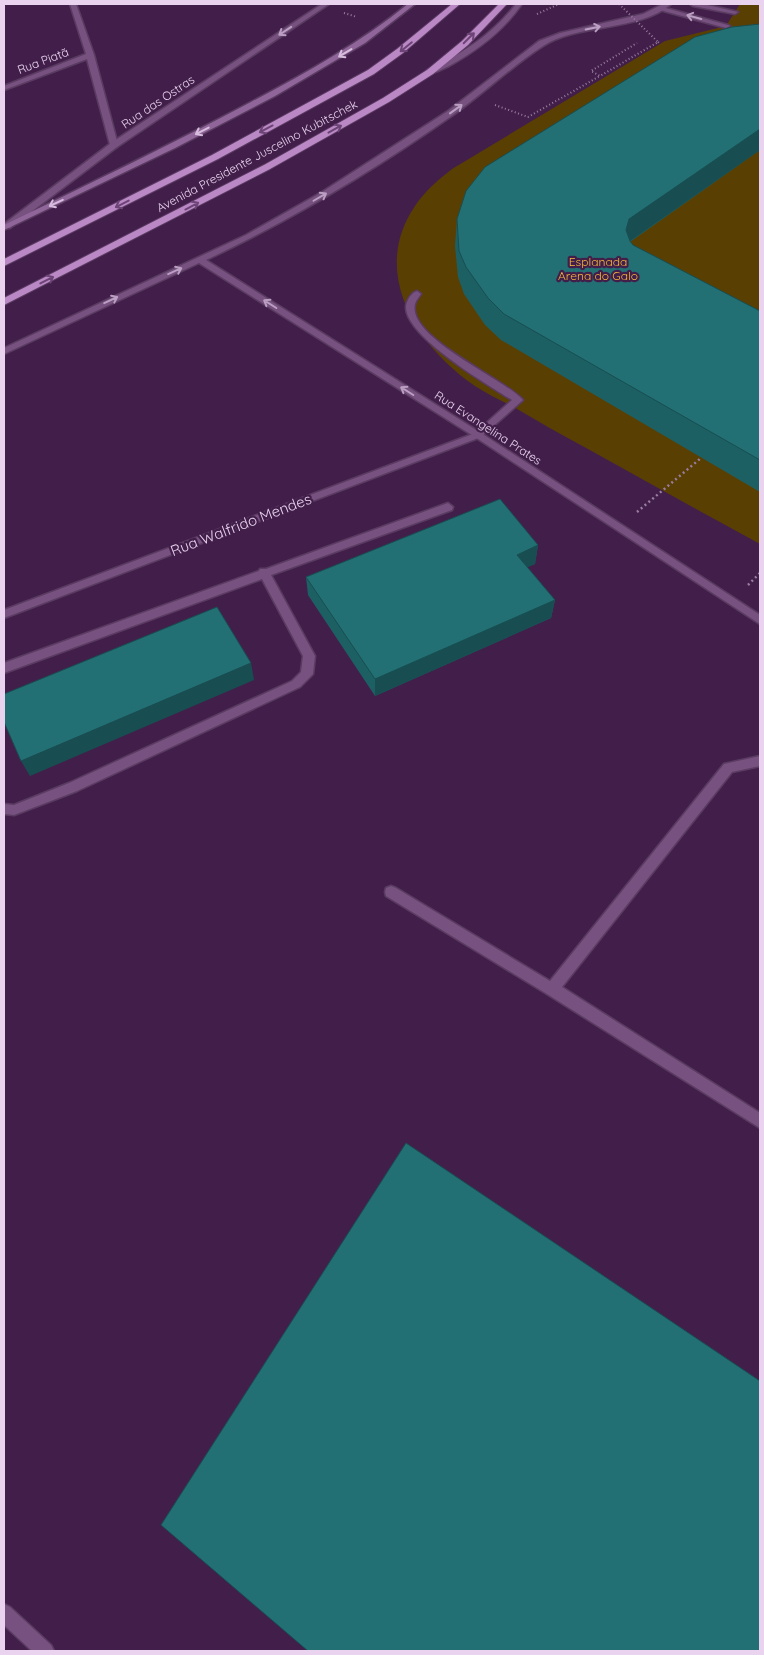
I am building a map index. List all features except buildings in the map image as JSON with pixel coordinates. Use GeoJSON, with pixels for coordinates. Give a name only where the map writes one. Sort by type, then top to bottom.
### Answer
{"type":"FeatureCollection","features":[{"type":"Feature","properties":{"kind":"highway","name":"Avenida Presidente Juscelino Kubitschek"},"geometry":{"type":"LineString","coordinates":[[4,263],[215,157],[371,72],[400,51],[456,4]]}},
{"type":"Feature","properties":{"kind":"highway","name":"Avenida Presidente Juscelino Kubitschek"},"geometry":{"type":"LineString","coordinates":[[4,302],[267,166],[386,100],[430,72],[465,43],[503,4]]}},
{"type":"Feature","properties":{"kind":"main road"},"geometry":{"type":"LineString","coordinates":[[5,227],[127,170],[252,105],[375,34],[412,4]]}},
{"type":"Feature","properties":{"kind":"street"},"geometry":{"type":"LineString","coordinates":[[73,4],[90,55],[114,145]]}},
{"type":"Feature","properties":{"kind":"street"},"geometry":{"type":"LineString","coordinates":[[430,72],[464,56],[475,48],[497,29],[519,4]]}},
{"type":"Feature","properties":{"kind":"street"},"geometry":{"type":"LineString","coordinates":[[693,4],[735,12]]}},
{"type":"Feature","properties":{"kind":"street","name":"Rua das Ostras"},"geometry":{"type":"LineString","coordinates":[[5,227],[114,145],[324,5]]}},
{"type":"Feature","properties":{"kind":"street"},"geometry":{"type":"LineString","coordinates":[[4,351],[248,237],[325,194],[408,142],[473,97],[542,42],[563,35],[635,19],[665,6],[726,26]]}},
{"type":"Feature","properties":{"kind":"street","name":"Rua Piatã"},"geometry":{"type":"LineString","coordinates":[[4,88],[90,55]]}},
{"type":"Feature","properties":{"kind":"street","name":"Rua Evangelina Prates"},"geometry":{"type":"LineString","coordinates":[[200,260],[478,436],[760,620]]}},
{"type":"Feature","properties":{"kind":"street"},"geometry":{"type":"LineString","coordinates":[[417,294],[412,299],[410,309],[414,319],[426,334],[449,354],[518,400],[478,436]]}},
{"type":"Feature","properties":{"kind":"street","name":"Rua Walfrido Mendes"},"geometry":{"type":"LineString","coordinates":[[4,614],[478,436]]}},
{"type":"Feature","properties":{"kind":"street"},"geometry":{"type":"LineString","coordinates":[[4,668],[264,572],[448,507]]}},
{"type":"Feature","properties":{"kind":"street"},"geometry":{"type":"LineString","coordinates":[[4,809],[14,810],[73,786],[296,684],[307,674],[309,656],[264,572]]}},
{"type":"Feature","properties":{"kind":"street"},"geometry":{"type":"LineString","coordinates":[[552,990],[728,768],[760,760]]}},
{"type":"Feature","properties":{"kind":"street"},"geometry":{"type":"LineString","coordinates":[[391,892],[552,990],[760,1122]]}},
{"type":"Feature","properties":{"kind":"street"},"geometry":{"type":"LineString","coordinates":[[4,1613],[45,1651]]}},
{"type":"Feature","properties":{"kind":"path"},"geometry":{"type":"LineString","coordinates":[[473,97],[528,117],[659,43],[619,4]]}},
{"type":"Feature","properties":{"kind":"path"},"geometry":{"type":"LineString","coordinates":[[324,5],[362,18]]}},
{"type":"Feature","properties":{"kind":"path"},"geometry":{"type":"LineString","coordinates":[[600,76],[591,71],[637,43]]}},
{"type":"Feature","properties":{"kind":"path"},"geometry":{"type":"LineString","coordinates":[[618,528],[701,458]]}},
{"type":"Feature","properties":{"kind":"green space","name":"Esplanada Arena do Galo"},"geometry":{"type":"Polygon","coordinates":[[[740,4],[760,4],[760,544],[484,392],[454,370],[435,351],[419,330],[406,306],[399,282],[397,257],[402,231],[415,206],[432,186],[452,169],[665,41],[726,26],[740,4]]]}}]}
